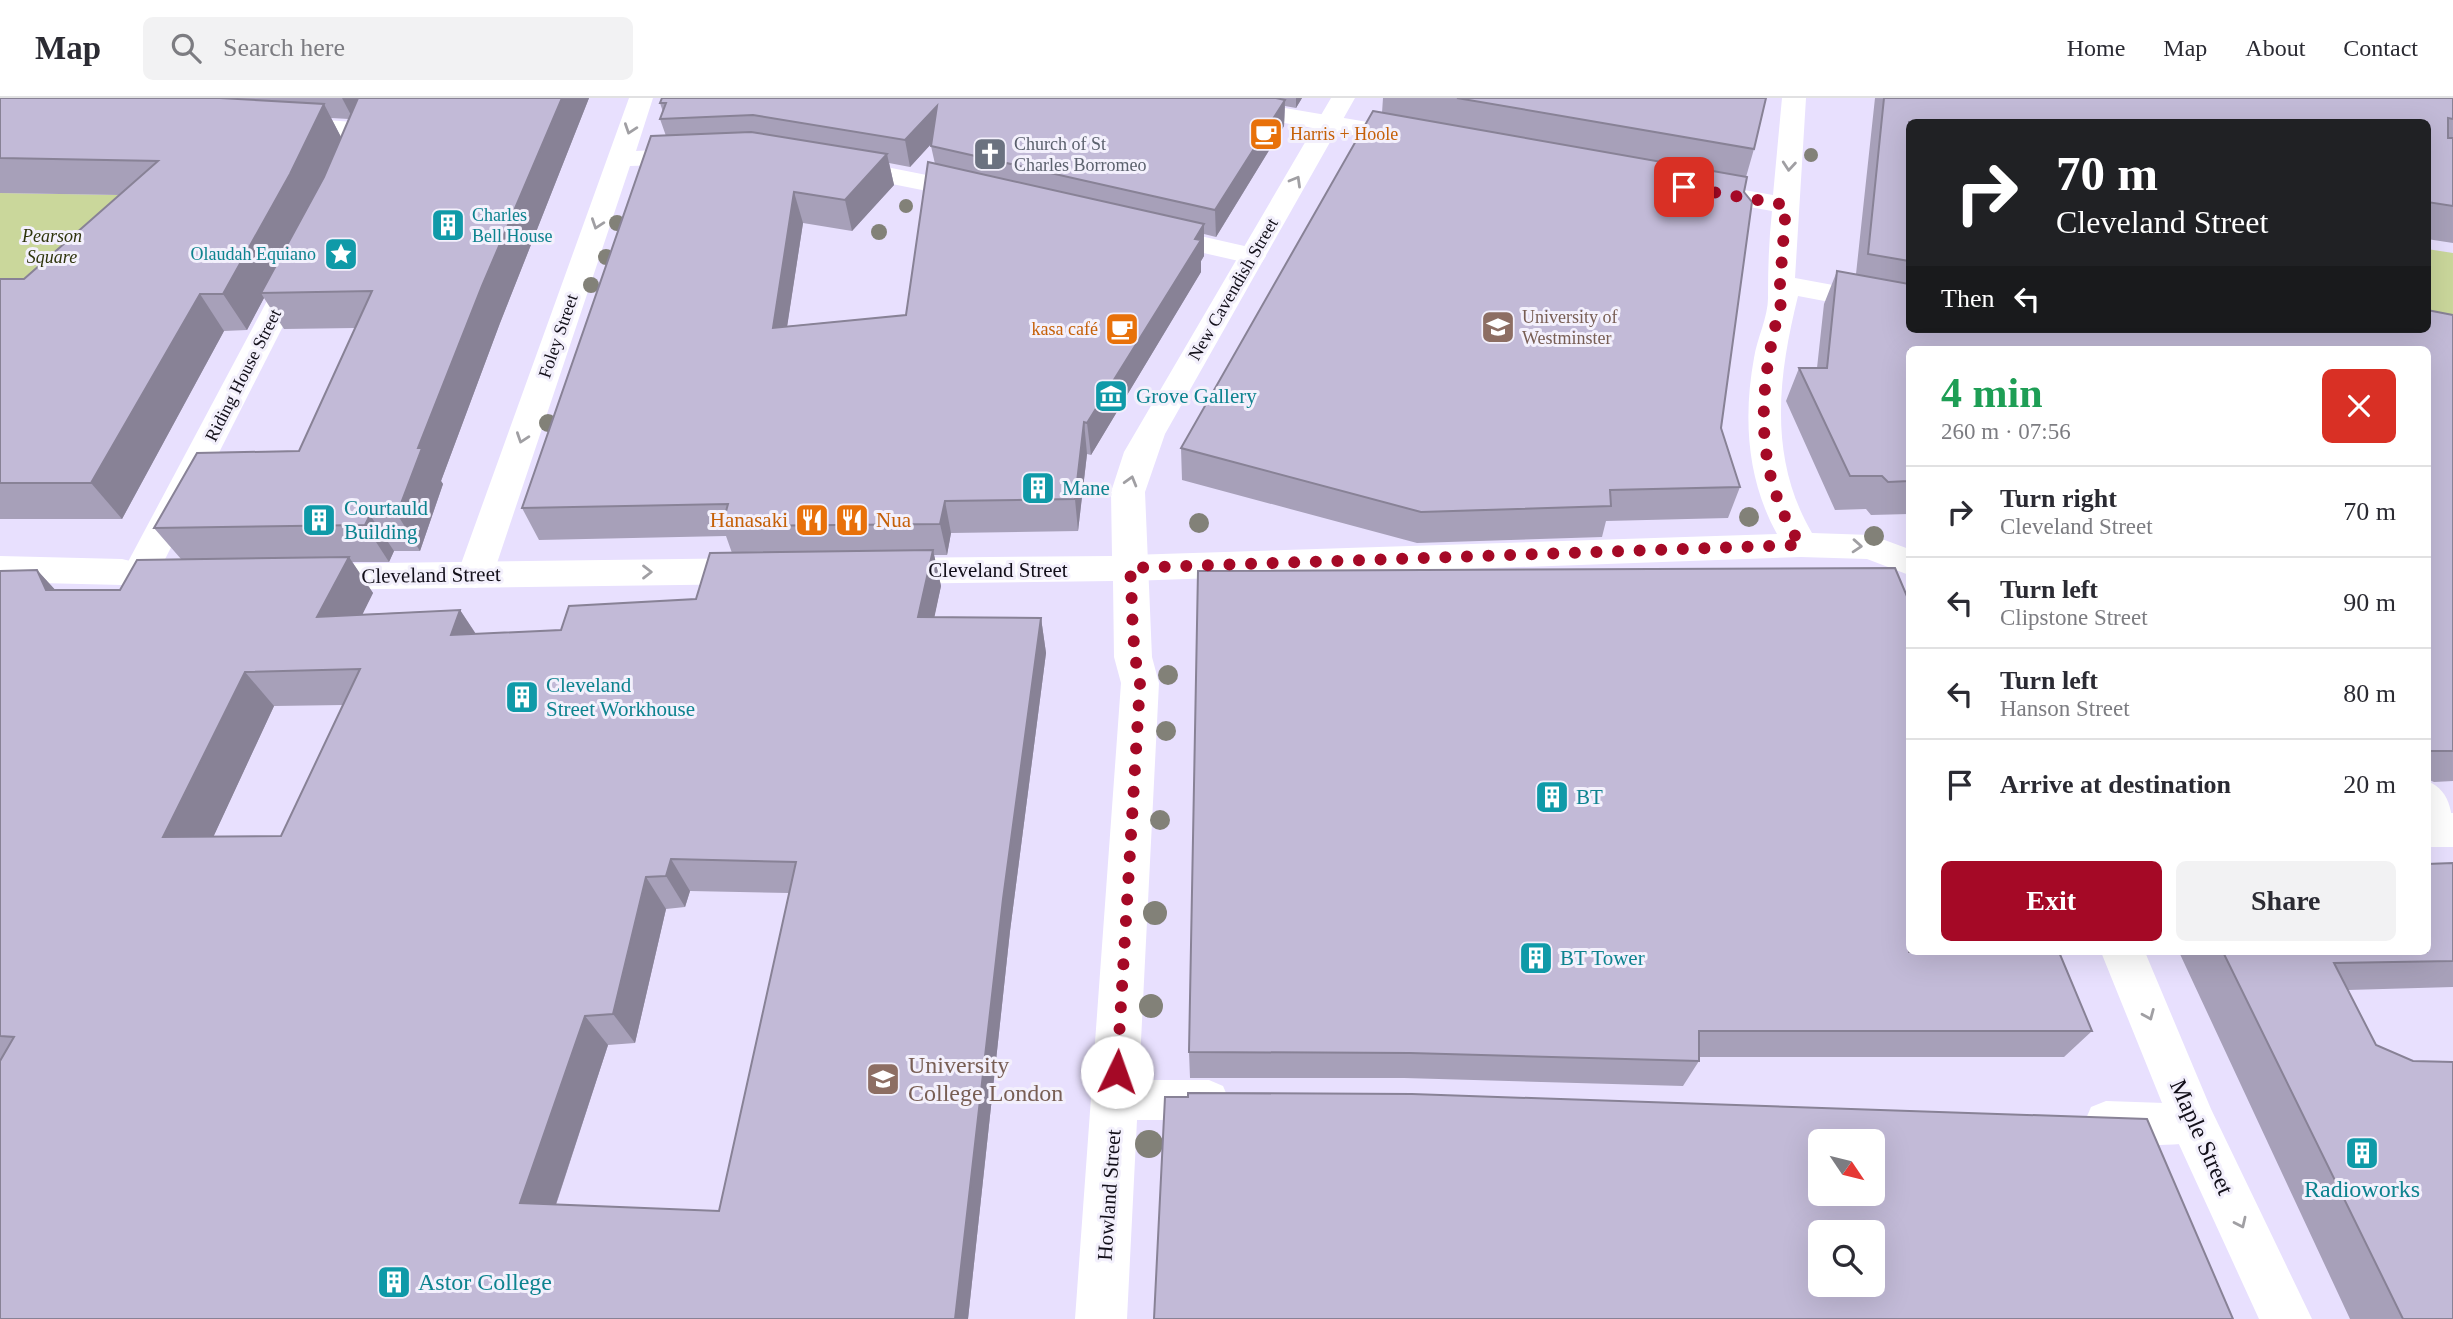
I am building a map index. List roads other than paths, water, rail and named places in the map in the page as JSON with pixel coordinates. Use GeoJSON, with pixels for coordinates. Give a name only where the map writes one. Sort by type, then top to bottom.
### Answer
{"type":"FeatureCollection","features":[{"type":"Feature","properties":{"kind":"street"},"geometry":{"type":"LineString","coordinates":[[259,123],[357,141],[381,98]]}},
{"type":"Feature","properties":{"kind":"street","name":"Foley Street"},"geometry":{"type":"LineString","coordinates":[[475,575],[641,98]]}},
{"type":"Feature","properties":{"kind":"street"},"geometry":{"type":"LineString","coordinates":[[1183,98],[1437,142]]}},
{"type":"Feature","properties":{"kind":"street","name":"New Cavendish Street"},"geometry":{"type":"LineString","coordinates":[[1130,568],[1128,492],[1140,452],[1343,98]]}},
{"type":"Feature","properties":{"kind":"street"},"geometry":{"type":"LineString","coordinates":[[1794,98],[1780,284],[1783,296],[1767,375],[1762,441],[1771,481],[1789,527],[1801,545]]}},
{"type":"Feature","properties":{"kind":"street"},"geometry":{"type":"LineString","coordinates":[[620,159],[719,154]]}},
{"type":"Feature","properties":{"kind":"street"},"geometry":{"type":"LineString","coordinates":[[813,161],[904,176],[996,197]]}},
{"type":"Feature","properties":{"kind":"street"},"geometry":{"type":"LineString","coordinates":[[1671,185],[1786,205]]}},
{"type":"Feature","properties":{"kind":"street"},"geometry":{"type":"LineString","coordinates":[[1128,228],[1252,257]]}},
{"type":"Feature","properties":{"kind":"street","name":"Riding House Street"},"geometry":{"type":"LineString","coordinates":[[139,575],[309,247]]}},
{"type":"Feature","properties":{"kind":"street"},"geometry":{"type":"LineString","coordinates":[[1780,284],[1906,307]]}},
{"type":"Feature","properties":{"kind":"street","name":"Cleveland Street"},"geometry":{"type":"LineString","coordinates":[[854,571],[1130,568],[1801,545],[1871,547],[1906,562]]}},
{"type":"Feature","properties":{"kind":"street","name":"Howland Street"},"geometry":{"type":"LineString","coordinates":[[1101,1319],[1140,683],[1133,657],[1134,619],[1130,568]]}},
{"type":"Feature","properties":{"kind":"street"},"geometry":{"type":"LineString","coordinates":[[0,569],[139,575],[155,580],[212,578]]}},
{"type":"Feature","properties":{"kind":"street","name":"Cleveland Street"},"geometry":{"type":"LineString","coordinates":[[280,577],[785,571]]}},
{"type":"Feature","properties":{"kind":"street"},"geometry":{"type":"LineString","coordinates":[[2431,830],[2453,830]]}},
{"type":"Feature","properties":{"kind":"street","name":"Maple Street"},"geometry":{"type":"LineString","coordinates":[[2124,955],[2194,1124],[2286,1319]]}},
{"type":"Feature","properties":{"kind":"lane"},"geometry":{"type":"LineString","coordinates":[[2431,800],[2453,830]]}},
{"type":"Feature","properties":{"kind":"lane"},"geometry":{"type":"LineString","coordinates":[[1115,1100],[1245,1100]]}},
{"type":"Feature","properties":{"kind":"lane"},"geometry":{"type":"LineString","coordinates":[[2064,1120],[2194,1124]]}},
{"type":"Feature","properties":{"kind":"place","name":"Harris + Hoole"},"geometry":{"type":"Point","coordinates":[1266,134]}},
{"type":"Feature","properties":{"kind":"place","name":"Church of St Charles Borromeo"},"geometry":{"type":"Point","coordinates":[990,154]}},
{"type":"Feature","properties":{"kind":"place","name":"Charles Bell House"},"geometry":{"type":"Point","coordinates":[448,225]}},
{"type":"Feature","properties":{"kind":"place","name":"Olaudah Equiano"},"geometry":{"type":"Point","coordinates":[341,254]}},
{"type":"Feature","properties":{"kind":"place","name":"University of Westminster"},"geometry":{"type":"Point","coordinates":[1498,327]}},
{"type":"Feature","properties":{"kind":"place","name":"kasa café"},"geometry":{"type":"Point","coordinates":[1122,329]}},
{"type":"Feature","properties":{"kind":"place","name":"Grove Gallery"},"geometry":{"type":"Point","coordinates":[1111,396]}},
{"type":"Feature","properties":{"kind":"place","name":"Mane"},"geometry":{"type":"Point","coordinates":[1038,488]}},
{"type":"Feature","properties":{"kind":"place","name":"Courtauld Building"},"geometry":{"type":"Point","coordinates":[319,520]}},
{"type":"Feature","properties":{"kind":"place","name":"Hanasaki"},"geometry":{"type":"Point","coordinates":[812,520]}},
{"type":"Feature","properties":{"kind":"place","name":"Nua"},"geometry":{"type":"Point","coordinates":[852,520]}},
{"type":"Feature","properties":{"kind":"place","name":"Cleveland Street Workhouse"},"geometry":{"type":"Point","coordinates":[522,697]}},
{"type":"Feature","properties":{"kind":"place","name":"BT"},"geometry":{"type":"Point","coordinates":[1552,797]}},
{"type":"Feature","properties":{"kind":"place","name":"BT Tower"},"geometry":{"type":"Point","coordinates":[1536,958]}},
{"type":"Feature","properties":{"kind":"place","name":"University College London"},"geometry":{"type":"Point","coordinates":[883,1079]}},
{"type":"Feature","properties":{"kind":"place","name":"Radioworks"},"geometry":{"type":"Point","coordinates":[2362,1153]}},
{"type":"Feature","properties":{"kind":"place","name":"Astor College"},"geometry":{"type":"Point","coordinates":[394,1282]}},
{"type":"Feature","properties":{"kind":"park label","name":"Pearson Square"},"geometry":{"type":"Point","coordinates":[52,246]}}]}
